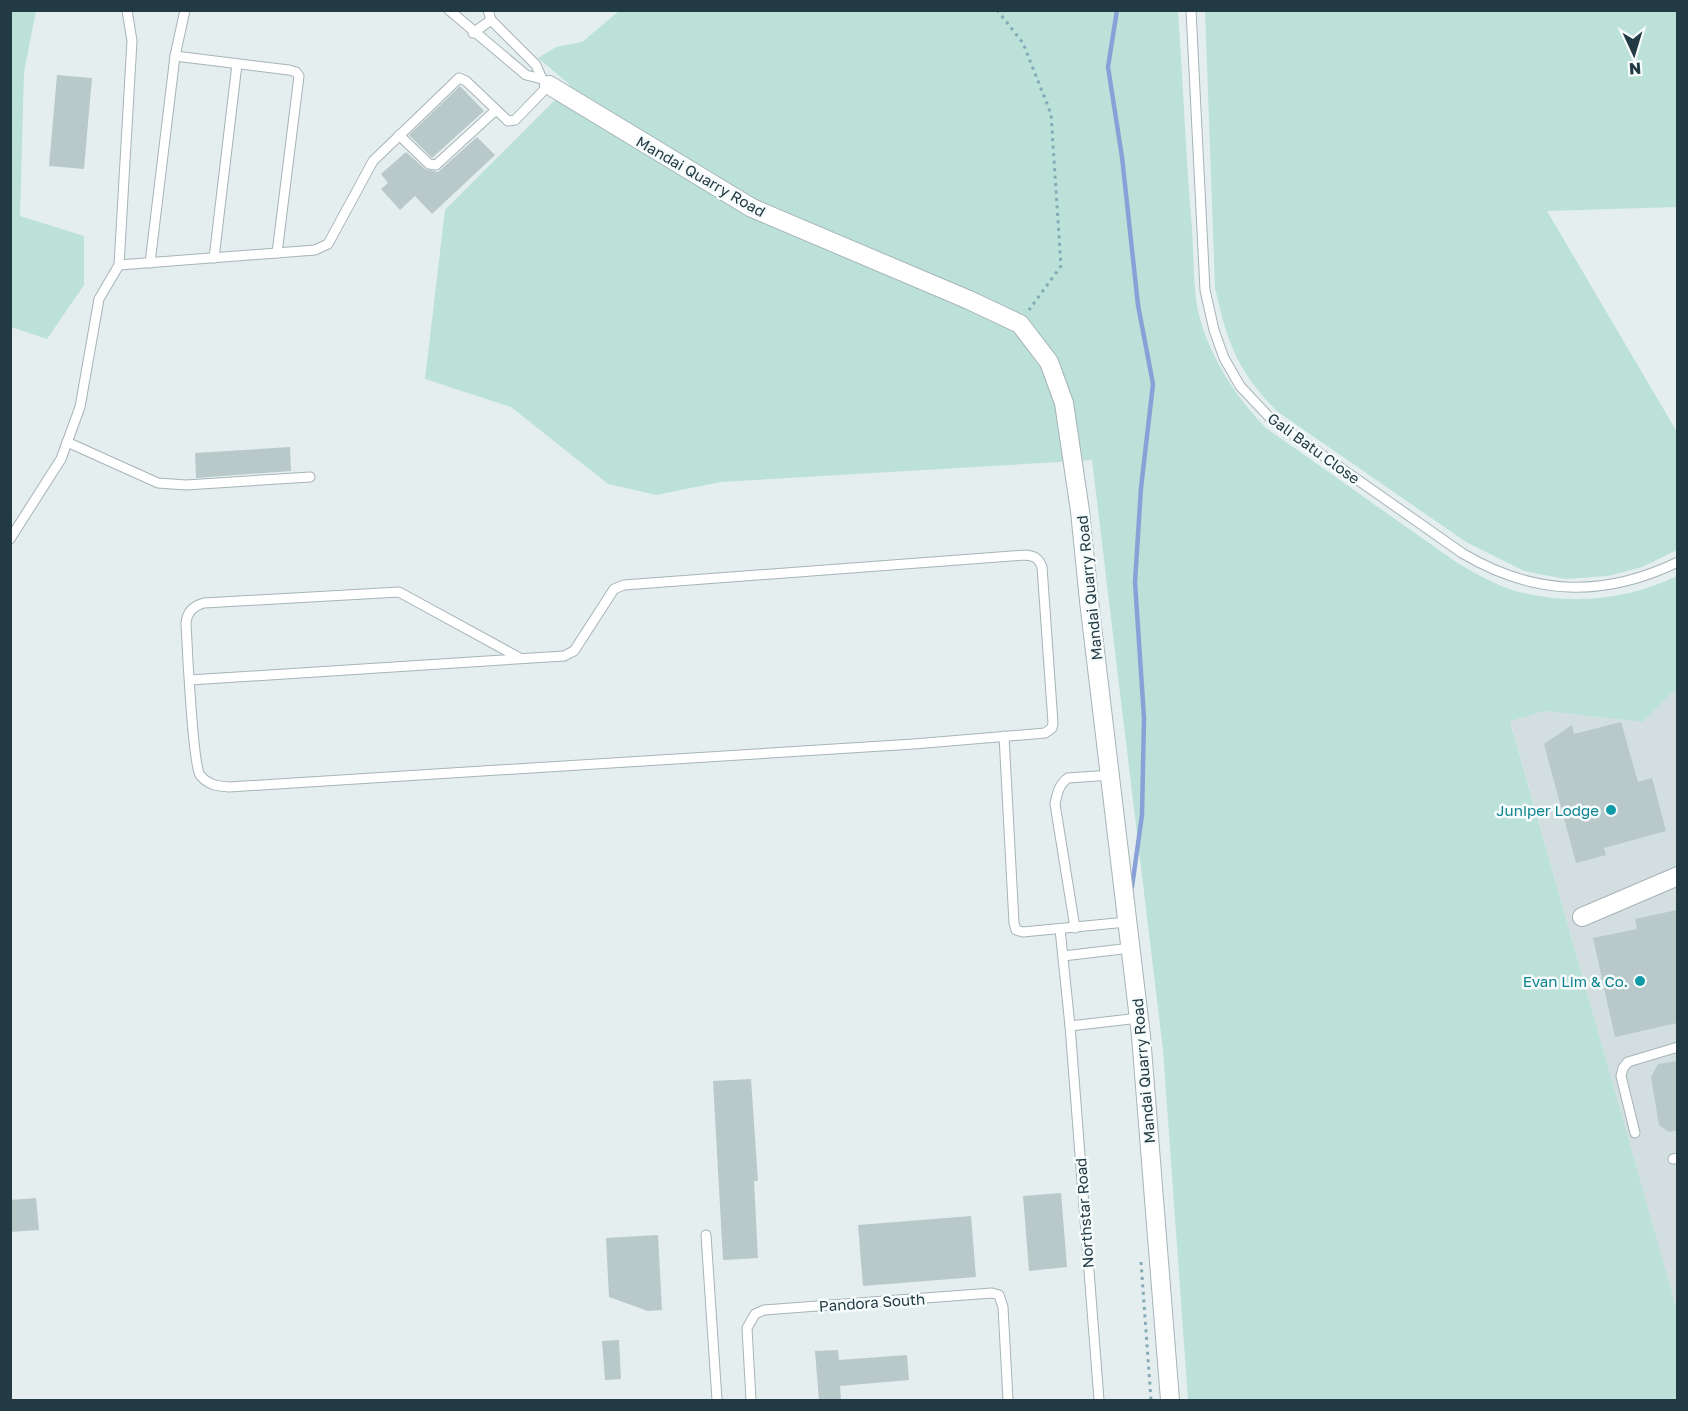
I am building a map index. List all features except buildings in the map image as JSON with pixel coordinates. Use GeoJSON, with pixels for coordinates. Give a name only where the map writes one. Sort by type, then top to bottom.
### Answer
{"type":"FeatureCollection","features":[{"type":"Feature","properties":{"kind":"street","name":"Mandai Quarry Road"},"geometry":{"type":"LineString","coordinates":[[546,82],[752,208],[1020,324],[1049,362],[1064,403],[1080,511],[1111,775],[1139,1018],[1170,1401]]}},
{"type":"Feature","properties":{"kind":"street"},"geometry":{"type":"LineString","coordinates":[[1582,916],[1677,876]]}},
{"type":"Feature","properties":{"kind":"lane"},"geometry":{"type":"LineString","coordinates":[[10,538],[61,459],[80,407],[99,299],[119,265],[132,41],[127,10]]}},
{"type":"Feature","properties":{"kind":"lane"},"geometry":{"type":"LineString","coordinates":[[150,262],[175,56],[185,10]]}},
{"type":"Feature","properties":{"kind":"lane","name":"Mandai Quarry Road"},"geometry":{"type":"LineString","coordinates":[[449,10],[473,33],[526,75],[546,82]]}},
{"type":"Feature","properties":{"kind":"lane","name":"Gali Batu Close"},"geometry":{"type":"LineString","coordinates":[[1191,10],[1205,290],[1214,330],[1224,358],[1240,386],[1271,418],[1462,553],[1487,568],[1520,581],[1563,589],[1610,586],[1651,575],[1677,562]]}},
{"type":"Feature","properties":{"kind":"lane"},"geometry":{"type":"LineString","coordinates":[[473,33],[489,15]]}},
{"type":"Feature","properties":{"kind":"lane","name":"Mandai Quarry Road"},"geometry":{"type":"LineString","coordinates":[[489,15],[536,65],[546,82]]}},
{"type":"Feature","properties":{"kind":"lane"},"geometry":{"type":"LineString","coordinates":[[175,56],[289,70],[296,72],[299,76],[277,253]]}},
{"type":"Feature","properties":{"kind":"lane"},"geometry":{"type":"LineString","coordinates":[[214,258],[237,64]]}},
{"type":"Feature","properties":{"kind":"lane"},"geometry":{"type":"LineString","coordinates":[[119,265],[315,250],[328,244],[336,233],[368,168],[459,78],[466,81],[508,121],[515,120],[546,82]]}},
{"type":"Feature","properties":{"kind":"lane"},"geometry":{"type":"LineString","coordinates":[[399,135],[429,164],[436,165],[496,110]]}},
{"type":"Feature","properties":{"kind":"lane"},"geometry":{"type":"LineString","coordinates":[[67,442],[158,483],[186,485],[310,477]]}},
{"type":"Feature","properties":{"kind":"lane"},"geometry":{"type":"LineString","coordinates":[[190,680],[518,657],[564,656],[574,651],[614,589],[624,585],[1025,555],[1034,556],[1042,567],[1053,723],[1052,728],[1045,733],[914,744],[229,787],[215,786],[199,773],[190,680],[186,617],[196,605],[399,592],[518,657]]}},
{"type":"Feature","properties":{"kind":"lane"},"geometry":{"type":"LineString","coordinates":[[1004,736],[1016,930],[1023,932],[1127,922]]}},
{"type":"Feature","properties":{"kind":"lane"},"geometry":{"type":"LineString","coordinates":[[1075,928],[1055,804],[1057,795],[1063,782],[1068,778],[1111,775]]}},
{"type":"Feature","properties":{"kind":"lane","name":"Northstar Road"},"geometry":{"type":"LineString","coordinates":[[1060,929],[1070,1026],[1099,1401]]}},
{"type":"Feature","properties":{"kind":"lane"},"geometry":{"type":"LineString","coordinates":[[1063,956],[1131,948]]}},
{"type":"Feature","properties":{"kind":"lane"},"geometry":{"type":"LineString","coordinates":[[1070,1026],[1139,1018]]}},
{"type":"Feature","properties":{"kind":"lane"},"geometry":{"type":"LineString","coordinates":[[1635,1133],[1621,1076],[1623,1068],[1628,1062],[1677,1047]]}},
{"type":"Feature","properties":{"kind":"lane"},"geometry":{"type":"LineString","coordinates":[[706,1235],[717,1401]]}},
{"type":"Feature","properties":{"kind":"lane","name":"Pandora South"},"geometry":{"type":"LineString","coordinates":[[751,1401],[747,1335],[749,1321],[755,1314],[764,1310],[992,1293],[999,1295],[1003,1307],[1008,1401]]}},
{"type":"Feature","properties":{"kind":"path"},"geometry":{"type":"LineString","coordinates":[[997,10],[1023,43],[1051,114],[1052,126],[1061,266],[1020,324]]}},
{"type":"Feature","properties":{"kind":"shaded area"},"geometry":{"type":"Polygon","coordinates":[[[1677,688],[1677,1310],[1510,720],[1544,711],[1643,722],[1677,688]]]}},
{"type":"Feature","properties":{"kind":"green space"},"geometry":{"type":"Polygon","coordinates":[[[11,10],[36,11],[24,72],[20,216],[84,236],[84,285],[47,339],[11,327],[11,10]]]}},
{"type":"Feature","properties":{"kind":"green space"},"geometry":{"type":"Polygon","coordinates":[[[619,11],[1178,11],[1197,305],[1204,331],[1217,362],[1234,390],[1255,416],[1266,428],[1456,562],[1503,586],[1539,596],[1600,598],[1639,590],[1677,576],[1677,688],[1643,722],[1544,711],[1510,721],[1677,1310],[1677,1400],[1188,1400],[1163,1050],[1092,460],[721,482],[656,495],[608,484],[511,407],[425,379],[445,210],[570,85],[538,58],[556,47],[582,42],[619,11]]]}},
{"type":"Feature","properties":{"kind":"green space"},"geometry":{"type":"Polygon","coordinates":[[[1205,11],[1677,11],[1677,207],[1547,211],[1677,432],[1677,550],[1642,567],[1608,576],[1565,579],[1524,571],[1466,542],[1278,412],[1264,398],[1236,356],[1224,325],[1215,288],[1205,11]]]}},
{"type":"Feature","properties":{"kind":"waterway"},"geometry":{"type":"LineString","coordinates":[[1117,10],[1108,67],[1122,157],[1138,305],[1153,384],[1141,488],[1135,582],[1144,718],[1142,815],[1132,887]]}},
{"type":"Feature","properties":{"kind":"place","name":"Juniper Lodge"},"geometry":{"type":"Point","coordinates":[1611,810]}},
{"type":"Feature","properties":{"kind":"place","name":"Evan Lim & Co."},"geometry":{"type":"Point","coordinates":[1640,981]}}]}
